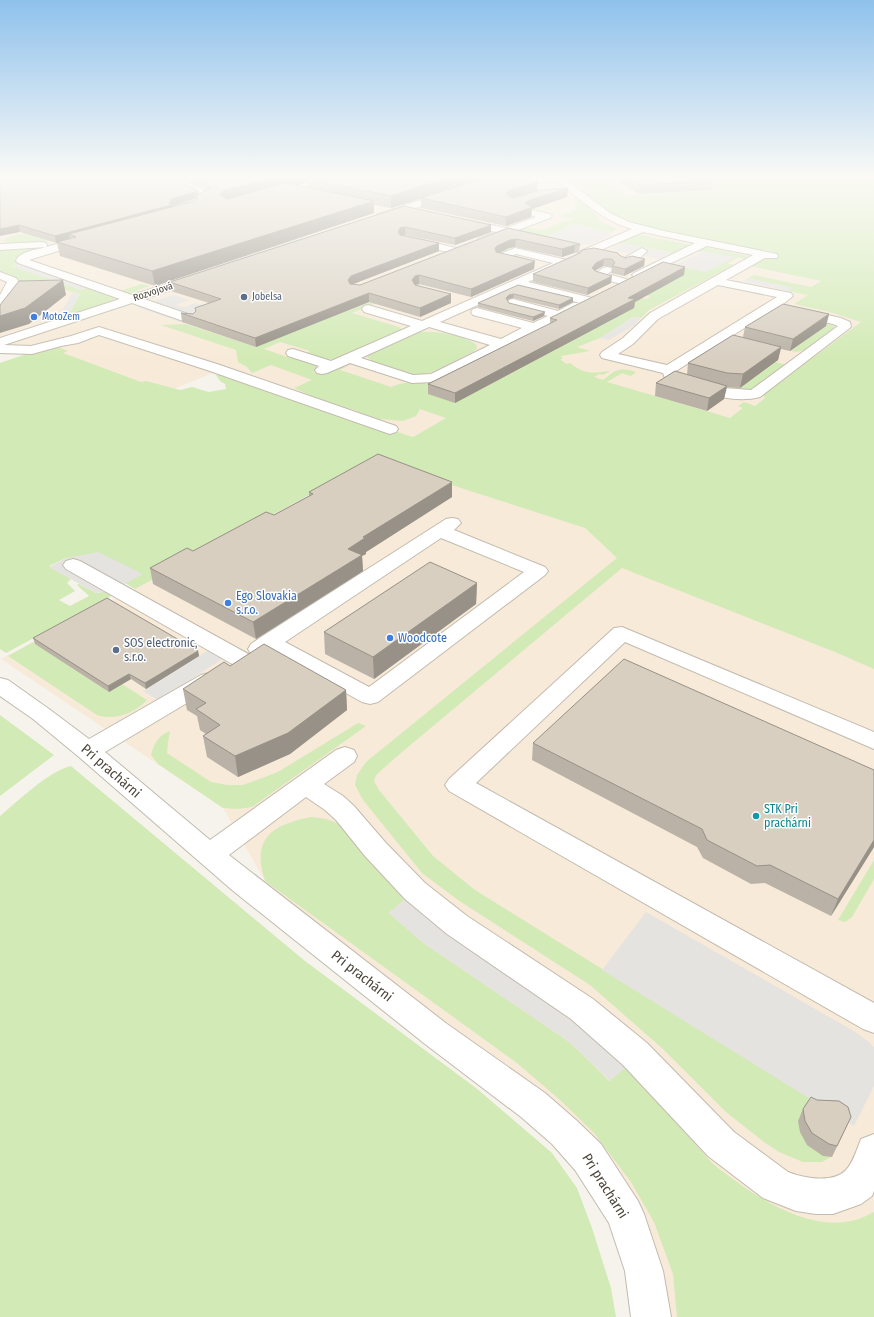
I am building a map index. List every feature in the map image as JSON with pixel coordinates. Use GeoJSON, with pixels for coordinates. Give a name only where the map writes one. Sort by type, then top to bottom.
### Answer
{"type":"FeatureCollection","features":[{"type":"Feature","properties":{"kind":"street"},"geometry":{"type":"LineString","coordinates":[[0,247],[42,245],[78,237]]}},
{"type":"Feature","properties":{"kind":"street"},"geometry":{"type":"LineString","coordinates":[[84,237],[27,256],[22,259],[22,262],[190,319]]}},
{"type":"Feature","properties":{"kind":"street"},"geometry":{"type":"LineString","coordinates":[[441,256],[491,237]]}},
{"type":"Feature","properties":{"kind":"street"},"geometry":{"type":"LineString","coordinates":[[293,353],[327,368],[426,324],[475,308],[517,283],[621,237]]}},
{"type":"Feature","properties":{"kind":"street"},"geometry":{"type":"LineString","coordinates":[[683,237],[768,255],[735,268],[654,316],[628,341],[607,355],[669,370],[787,296],[717,280]]}},
{"type":"Feature","properties":{"kind":"street"},"geometry":{"type":"LineString","coordinates":[[405,239],[456,251]]}},
{"type":"Feature","properties":{"kind":"street"},"geometry":{"type":"LineString","coordinates":[[611,289],[706,242]]}},
{"type":"Feature","properties":{"kind":"street"},"geometry":{"type":"LineString","coordinates":[[550,268],[501,257],[515,251],[564,262]]}},
{"type":"Feature","properties":{"kind":"street"},"geometry":{"type":"LineString","coordinates":[[625,261],[636,256],[642,251]]}},
{"type":"Feature","properties":{"kind":"street"},"geometry":{"type":"LineString","coordinates":[[607,270],[599,275],[625,282]]}},
{"type":"Feature","properties":{"kind":"street","name":"Rozvojová"},"geometry":{"type":"LineString","coordinates":[[0,342],[212,272]]}},
{"type":"Feature","properties":{"kind":"street"},"geometry":{"type":"LineString","coordinates":[[0,276],[12,280],[13,282],[11,288],[0,304]]}},
{"type":"Feature","properties":{"kind":"street"},"geometry":{"type":"LineString","coordinates":[[349,358],[412,378],[434,378],[447,373],[573,308],[592,302],[517,283]]}},
{"type":"Feature","properties":{"kind":"street"},"geometry":{"type":"LineString","coordinates":[[458,299],[475,308],[535,328]]}},
{"type":"Feature","properties":{"kind":"street"},"geometry":{"type":"LineString","coordinates":[[513,303],[560,315]]}},
{"type":"Feature","properties":{"kind":"street"},"geometry":{"type":"LineString","coordinates":[[669,370],[671,378],[733,395],[748,396],[755,394],[845,327],[845,325],[837,321],[771,306]]}},
{"type":"Feature","properties":{"kind":"street"},"geometry":{"type":"LineString","coordinates":[[368,309],[503,344]]}},
{"type":"Feature","properties":{"kind":"street"},"geometry":{"type":"LineString","coordinates":[[0,361],[32,350],[59,342],[73,340],[99,331],[212,367],[390,429]]}},
{"type":"Feature","properties":{"kind":"street"},"geometry":{"type":"LineString","coordinates":[[719,339],[734,343]]}},
{"type":"Feature","properties":{"kind":"street"},"geometry":{"type":"LineString","coordinates":[[0,349],[32,350]]}},
{"type":"Feature","properties":{"kind":"street"},"geometry":{"type":"LineString","coordinates":[[786,357],[801,360]]}},
{"type":"Feature","properties":{"kind":"street"},"geometry":{"type":"LineString","coordinates":[[88,751],[242,660],[269,642],[446,527],[538,571],[370,698],[269,642]]}},
{"type":"Feature","properties":{"kind":"street"},"geometry":{"type":"LineString","coordinates":[[73,565],[242,660]]}},
{"type":"Feature","properties":{"kind":"street"},"geometry":{"type":"LineString","coordinates":[[874,741],[622,633],[458,785],[650,895],[874,1019]]}},
{"type":"Feature","properties":{"kind":"street","name":"Pri prachárni"},"geometry":{"type":"LineString","coordinates":[[0,685],[41,714],[88,751],[209,855],[436,1034],[533,1105],[588,1157],[625,1214],[644,1271],[651,1317]]}},
{"type":"Feature","properties":{"kind":"street"},"geometry":{"type":"LineString","coordinates":[[209,855],[345,756]]}},
{"type":"Feature","properties":{"kind":"street"},"geometry":{"type":"LineString","coordinates":[[306,785],[320,793],[340,808],[415,891],[457,925],[582,1009],[635,1054],[721,1144],[776,1185],[796,1193],[816,1196],[833,1196],[848,1191],[859,1183],[874,1152]]}},
{"type":"Feature","properties":{"kind":"shaded area"},"geometry":{"type":"Polygon","coordinates":[[[0,237],[697,237],[872,275],[874,318],[754,406],[734,423],[446,418],[413,437],[220,370],[144,401],[33,350],[0,349],[0,237]]]}},
{"type":"Feature","properties":{"kind":"shaded area"},"geometry":{"type":"Polygon","coordinates":[[[554,237],[606,237],[589,245],[554,237]]]}},
{"type":"Feature","properties":{"kind":"shaded area"},"geometry":{"type":"Polygon","coordinates":[[[297,239],[303,240],[219,267],[213,266],[297,239]]]}},
{"type":"Feature","properties":{"kind":"shaded area"},"geometry":{"type":"Polygon","coordinates":[[[623,243],[671,253],[659,259],[644,256],[647,254],[633,251],[629,253],[610,249],[623,243]]]}},
{"type":"Feature","properties":{"kind":"shaded area"},"geometry":{"type":"Polygon","coordinates":[[[704,251],[735,257],[706,272],[675,265],[704,251]]]}},
{"type":"Feature","properties":{"kind":"shaded area"},"geometry":{"type":"Polygon","coordinates":[[[19,264],[88,287],[81,290],[12,266],[19,264]]]}},
{"type":"Feature","properties":{"kind":"shaded area"},"geometry":{"type":"Polygon","coordinates":[[[748,278],[793,288],[788,291],[744,281],[748,278]]]}},
{"type":"Feature","properties":{"kind":"shaded area"},"geometry":{"type":"Polygon","coordinates":[[[73,292],[80,294],[68,315],[59,315],[73,292]]]}},
{"type":"Feature","properties":{"kind":"shaded area"},"geometry":{"type":"Polygon","coordinates":[[[173,295],[189,300],[176,305],[183,307],[196,303],[217,309],[180,322],[137,307],[173,295]]]}},
{"type":"Feature","properties":{"kind":"shaded area"},"geometry":{"type":"Polygon","coordinates":[[[633,317],[641,318],[635,325],[609,340],[600,338],[633,317]]]}},
{"type":"Feature","properties":{"kind":"shaded area"},"geometry":{"type":"Polygon","coordinates":[[[375,460],[585,528],[617,558],[874,658],[874,1317],[651,1317],[608,1185],[351,967],[265,881],[223,808],[1,659],[375,460]]]}},
{"type":"Feature","properties":{"kind":"shaded area"},"geometry":{"type":"Polygon","coordinates":[[[98,552],[143,574],[111,591],[96,593],[49,567],[66,558],[98,552]]]}},
{"type":"Feature","properties":{"kind":"shaded area"},"geometry":{"type":"Polygon","coordinates":[[[209,650],[224,658],[158,700],[143,691],[209,650]]]}},
{"type":"Feature","properties":{"kind":"shaded area"},"geometry":{"type":"Polygon","coordinates":[[[415,891],[532,975],[626,1067],[610,1081],[565,1039],[422,942],[389,913],[415,891]]]}},
{"type":"Feature","properties":{"kind":"shaded area"},"geometry":{"type":"Polygon","coordinates":[[[646,912],[852,1030],[874,1047],[874,1086],[854,1126],[602,970],[646,912]]]}},
{"type":"Feature","properties":{"kind":"green space"},"geometry":{"type":"Polygon","coordinates":[[[8,237],[61,237],[40,243],[5,245],[9,242],[2,241],[8,237]]]}},
{"type":"Feature","properties":{"kind":"green space"},"geometry":{"type":"Polygon","coordinates":[[[78,237],[89,237],[19,257],[15,261],[19,264],[13,266],[81,290],[88,287],[116,298],[101,307],[86,312],[68,315],[80,294],[32,280],[29,283],[36,288],[32,290],[35,290],[31,296],[22,296],[0,327],[0,313],[20,282],[17,278],[0,272],[0,250],[46,246],[78,237]]]}},
{"type":"Feature","properties":{"kind":"green space"},"geometry":{"type":"Polygon","coordinates":[[[501,237],[554,237],[583,244],[573,248],[526,244],[515,247],[352,313],[399,327],[402,330],[340,358],[324,360],[305,354],[310,351],[280,342],[264,349],[293,359],[298,357],[317,364],[316,369],[313,372],[323,374],[351,364],[340,370],[391,387],[400,384],[420,383],[442,386],[472,394],[559,348],[574,321],[599,327],[634,308],[625,294],[645,299],[650,297],[647,295],[675,265],[706,272],[704,251],[699,252],[696,250],[704,247],[748,256],[745,259],[739,257],[727,263],[734,265],[649,310],[641,318],[633,317],[600,338],[577,347],[590,351],[561,356],[563,359],[560,359],[566,364],[570,363],[580,370],[594,373],[610,371],[603,375],[599,374],[594,377],[603,380],[613,372],[620,370],[636,372],[631,376],[622,373],[607,382],[730,418],[743,408],[738,406],[744,402],[755,406],[765,398],[763,395],[861,322],[830,312],[794,304],[808,295],[788,291],[792,288],[748,278],[754,275],[811,287],[821,281],[750,266],[758,259],[775,257],[775,252],[764,250],[761,251],[695,237],[874,237],[874,669],[835,652],[622,568],[402,752],[376,775],[374,781],[379,790],[433,856],[475,890],[834,1113],[831,1157],[822,1162],[803,1162],[779,1152],[764,1142],[726,1112],[663,1049],[590,985],[458,900],[422,873],[363,800],[355,785],[357,775],[366,762],[617,558],[585,528],[374,460],[135,589],[125,583],[142,574],[66,558],[49,566],[71,579],[67,583],[75,591],[59,600],[70,606],[89,596],[77,585],[79,584],[96,593],[111,591],[115,594],[6,653],[0,649],[0,363],[44,348],[56,346],[68,351],[63,353],[141,382],[146,381],[180,390],[192,387],[209,392],[226,389],[225,384],[220,381],[216,375],[222,374],[413,437],[446,418],[420,409],[416,416],[403,421],[369,417],[355,410],[327,403],[294,388],[312,380],[271,365],[252,373],[247,367],[238,362],[236,350],[161,325],[186,324],[256,347],[306,298],[350,310],[416,284],[501,237]]]}},
{"type":"Feature","properties":{"kind":"green space"},"geometry":{"type":"Polygon","coordinates":[[[629,237],[653,237],[691,246],[672,255],[669,254],[670,252],[617,243],[629,237]]]}},
{"type":"Feature","properties":{"kind":"green space"},"geometry":{"type":"Polygon","coordinates":[[[142,284],[150,286],[135,291],[145,291],[128,294],[120,291],[142,284]]]}},
{"type":"Feature","properties":{"kind":"green space"},"geometry":{"type":"Polygon","coordinates":[[[823,322],[834,326],[835,329],[820,341],[803,351],[791,351],[825,326],[823,322]]]}},
{"type":"Feature","properties":{"kind":"green space"},"geometry":{"type":"Polygon","coordinates":[[[434,332],[456,336],[476,344],[477,348],[473,352],[443,367],[418,375],[398,371],[372,361],[367,357],[370,352],[412,333],[434,332]]]}},
{"type":"Feature","properties":{"kind":"green space"},"geometry":{"type":"Polygon","coordinates":[[[776,362],[786,365],[751,390],[720,388],[721,382],[740,388],[776,362]]]}},
{"type":"Feature","properties":{"kind":"green space"},"geometry":{"type":"Polygon","coordinates":[[[33,642],[109,692],[122,684],[147,700],[137,709],[124,715],[104,717],[97,715],[8,656],[33,642]]]}},
{"type":"Feature","properties":{"kind":"green space"},"geometry":{"type":"Polygon","coordinates":[[[0,715],[54,755],[0,796],[0,715]]]}},
{"type":"Feature","properties":{"kind":"green space"},"geometry":{"type":"Polygon","coordinates":[[[358,723],[366,726],[252,807],[238,809],[223,808],[158,764],[151,755],[158,740],[170,731],[167,753],[211,782],[227,785],[243,785],[278,772],[358,723]]]}},
{"type":"Feature","properties":{"kind":"green space"},"geometry":{"type":"Polygon","coordinates":[[[71,766],[305,961],[476,1088],[552,1153],[577,1188],[592,1228],[611,1288],[616,1317],[0,1317],[0,816],[44,780],[62,769],[71,766]]]}},
{"type":"Feature","properties":{"kind":"green space"},"geometry":{"type":"Polygon","coordinates":[[[311,817],[328,820],[343,827],[404,900],[389,913],[422,942],[565,1039],[609,1081],[626,1067],[713,1164],[748,1190],[768,1202],[810,1220],[832,1223],[853,1220],[874,1212],[874,1317],[677,1317],[673,1274],[654,1222],[631,1182],[594,1133],[559,1099],[517,1063],[265,881],[261,866],[261,854],[263,844],[268,836],[285,824],[311,817]]]}},
{"type":"Feature","properties":{"kind":"green space"},"geometry":{"type":"Polygon","coordinates":[[[874,860],[874,879],[852,917],[845,922],[838,920],[874,860]]]}},
{"type":"Feature","properties":{"kind":"building"},"geometry":{"type":"Polygon","coordinates":[[[74,237],[258,237],[152,271],[57,242],[74,237]]]}},
{"type":"Feature","properties":{"kind":"building"},"geometry":{"type":"Polygon","coordinates":[[[307,237],[412,237],[439,243],[351,276],[348,280],[350,284],[360,285],[483,237],[551,237],[580,244],[562,249],[516,239],[510,240],[497,246],[495,248],[496,252],[535,261],[471,289],[419,275],[415,276],[412,280],[415,285],[451,294],[420,308],[369,293],[255,338],[181,313],[193,314],[196,311],[195,308],[221,299],[170,282],[307,237]]]}},
{"type":"Feature","properties":{"kind":"building"},"geometry":{"type":"Polygon","coordinates":[[[594,248],[618,253],[625,258],[632,256],[645,259],[625,269],[612,266],[615,263],[612,259],[604,259],[596,263],[592,268],[595,271],[612,276],[588,288],[533,274],[580,253],[582,250],[594,248]]]}},
{"type":"Feature","properties":{"kind":"building"},"geometry":{"type":"Polygon","coordinates":[[[663,262],[685,267],[628,298],[635,299],[455,393],[428,384],[557,320],[550,318],[663,262]]]}},
{"type":"Feature","properties":{"kind":"building"},"geometry":{"type":"Polygon","coordinates":[[[63,280],[25,308],[0,316],[0,305],[19,281],[63,280]]]}},
{"type":"Feature","properties":{"kind":"building"},"geometry":{"type":"Polygon","coordinates":[[[518,285],[573,298],[559,305],[514,294],[509,295],[506,298],[509,303],[545,312],[533,317],[478,303],[518,285]]]}},
{"type":"Feature","properties":{"kind":"building"},"geometry":{"type":"Polygon","coordinates":[[[783,304],[829,314],[793,339],[745,327],[783,304]]]}},
{"type":"Feature","properties":{"kind":"building"},"geometry":{"type":"Polygon","coordinates":[[[733,335],[781,347],[743,374],[727,373],[688,363],[733,335]]]}},
{"type":"Feature","properties":{"kind":"building"},"geometry":{"type":"Polygon","coordinates":[[[675,371],[727,386],[709,398],[656,383],[675,371]]]}},
{"type":"Feature","properties":{"kind":"building"},"geometry":{"type":"Polygon","coordinates":[[[378,454],[452,482],[363,537],[365,538],[348,549],[362,555],[253,622],[150,568],[187,548],[193,551],[266,512],[274,515],[313,494],[309,492],[378,454]]]}},
{"type":"Feature","properties":{"kind":"building"},"geometry":{"type":"Polygon","coordinates":[[[430,562],[477,583],[373,657],[324,632],[430,562]]]}},
{"type":"Feature","properties":{"kind":"building","name":"SOS electronic, s.r.o."},"geometry":{"type":"Polygon","coordinates":[[[107,598],[198,651],[145,683],[129,674],[108,686],[33,638],[107,598]]]}},
{"type":"Feature","properties":{"kind":"building"},"geometry":{"type":"Polygon","coordinates":[[[264,644],[346,690],[288,733],[235,756],[203,736],[220,725],[196,709],[206,703],[183,689],[224,662],[230,666],[264,644]]]}},
{"type":"Feature","properties":{"kind":"building","name":"STK Pri prachárni"},"geometry":{"type":"Polygon","coordinates":[[[624,659],[874,770],[874,840],[838,899],[770,865],[757,866],[707,840],[702,829],[533,743],[624,659]]]}},
{"type":"Feature","properties":{"kind":"building"},"geometry":{"type":"Polygon","coordinates":[[[811,1097],[817,1100],[839,1101],[848,1107],[851,1117],[837,1146],[829,1144],[812,1133],[805,1121],[803,1109],[811,1097]]]}},
{"type":"Feature","properties":{"kind":"place","name":"Jobelsa"},"geometry":{"type":"Point","coordinates":[244,297]}},
{"type":"Feature","properties":{"kind":"place","name":"MotoZem"},"geometry":{"type":"Point","coordinates":[34,317]}},
{"type":"Feature","properties":{"kind":"place","name":"Ego Slovakia s.r.o."},"geometry":{"type":"Point","coordinates":[228,603]}},
{"type":"Feature","properties":{"kind":"place","name":"Woodcote"},"geometry":{"type":"Point","coordinates":[390,638]}},
{"type":"Feature","properties":{"kind":"place","name":"SOS electronic, s.r.o."},"geometry":{"type":"Point","coordinates":[116,650]}},
{"type":"Feature","properties":{"kind":"place","name":"STK Pri prachárni"},"geometry":{"type":"Point","coordinates":[756,816]}}]}
